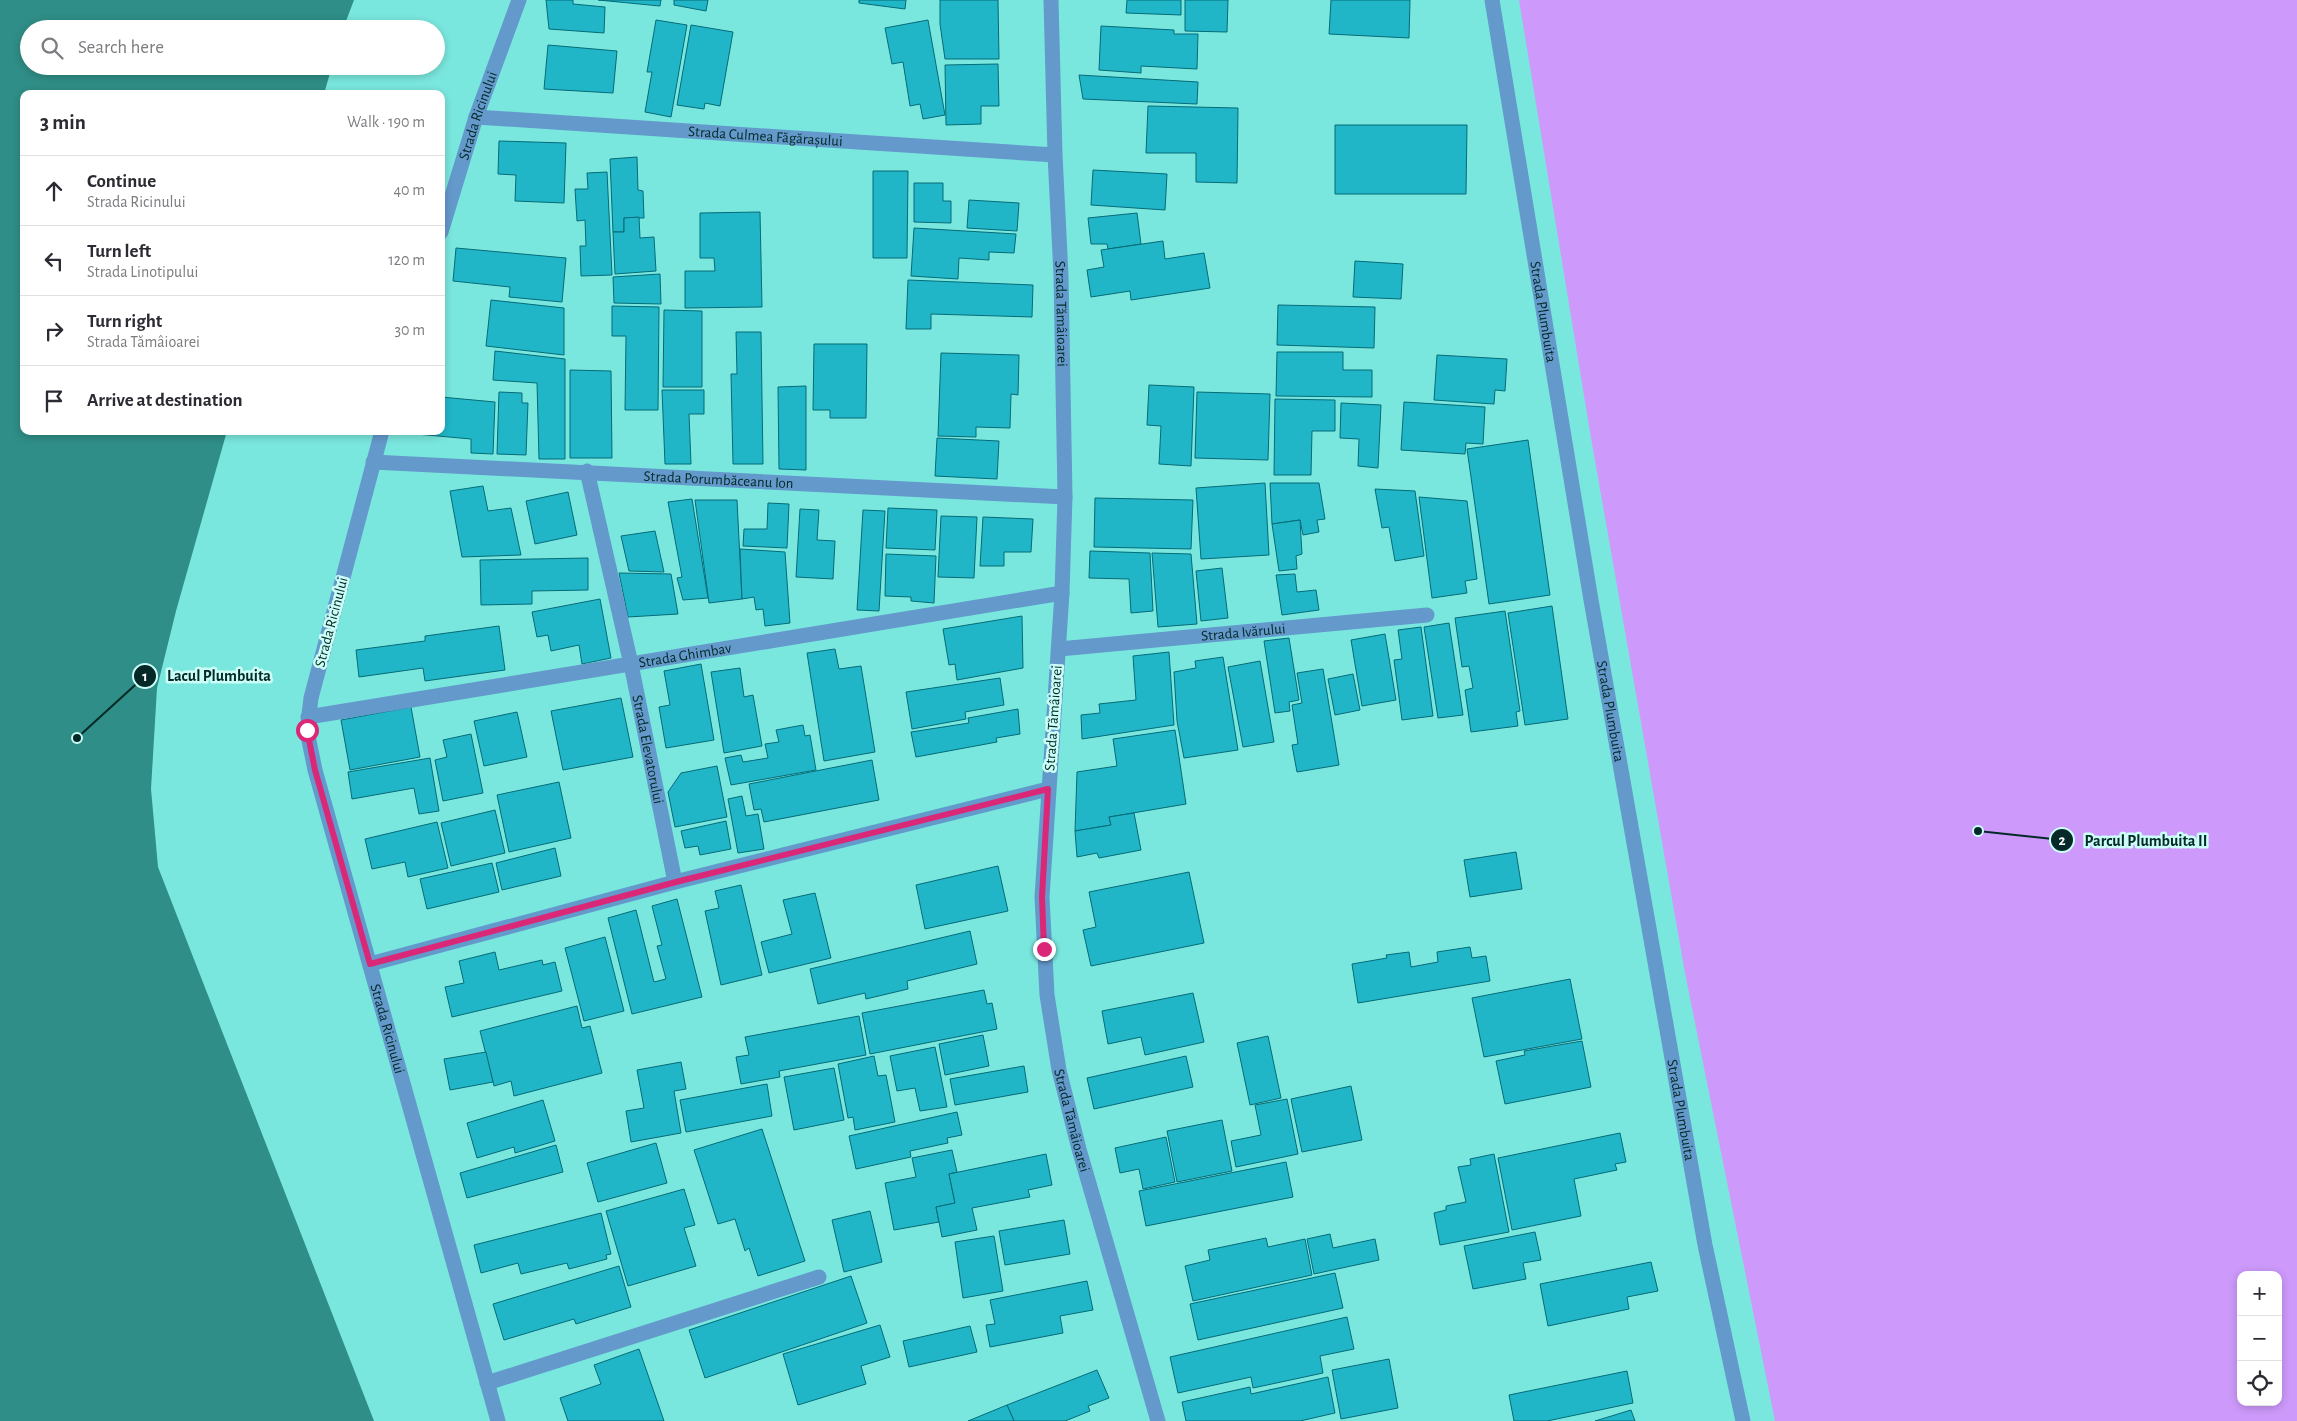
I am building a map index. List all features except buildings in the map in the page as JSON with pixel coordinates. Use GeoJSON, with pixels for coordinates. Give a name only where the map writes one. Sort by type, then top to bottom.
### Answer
{"type":"FeatureCollection","features":[{"type":"Feature","properties":{"kind":"street","name":"Strada Ricinului"},"geometry":{"type":"LineString","coordinates":[[445,219],[476,117],[519,0]]}},
{"type":"Feature","properties":{"kind":"street","name":"Strada Tămâioarei"},"geometry":{"type":"LineString","coordinates":[[1051,0],[1055,155],[1061,275],[1065,497],[1059,649],[1042,897],[1047,995],[1059,1070],[1079,1149],[1158,1421]]}},
{"type":"Feature","properties":{"kind":"street","name":"Strada Plumbuita"},"geometry":{"type":"LineString","coordinates":[[1492,0],[1608,701],[1705,1245],[1742,1421]]}},
{"type":"Feature","properties":{"kind":"street","name":"Strada Culmea Făgărașului"},"geometry":{"type":"LineString","coordinates":[[476,117],[1055,155]]}},
{"type":"Feature","properties":{"kind":"street","name":"Strada Ricinului"},"geometry":{"type":"LineString","coordinates":[[381,435],[311,698],[307,730],[315,770],[498,1421]]}},
{"type":"Feature","properties":{"kind":"street","name":"Strada Porumbăceanu Ion"},"geometry":{"type":"LineString","coordinates":[[373,462],[587,471],[1065,497]]}},
{"type":"Feature","properties":{"kind":"street","name":"Strada Elevatorului"},"geometry":{"type":"LineString","coordinates":[[587,471],[631,664],[676,882]]}},
{"type":"Feature","properties":{"kind":"street","name":"Strada Ghimbav"},"geometry":{"type":"LineString","coordinates":[[308,717],[1062,593]]}},
{"type":"Feature","properties":{"kind":"street","name":"Strada Ivărului"},"geometry":{"type":"LineString","coordinates":[[1059,649],[1427,615]]}},
{"type":"Feature","properties":{"kind":"street"},"geometry":{"type":"LineString","coordinates":[[370,964],[676,882],[1048,789]]}},
{"type":"Feature","properties":{"kind":"street"},"geometry":{"type":"LineString","coordinates":[[487,1382],[819,1277]]}},
{"type":"Feature","properties":{"kind":"shaded area"},"geometry":{"type":"Polygon","coordinates":[[[1519,0],[2297,0],[2297,1421],[1775,1421],[1685,973],[1590,432],[1519,0]]]}},
{"type":"Feature","properties":{"kind":"water"},"geometry":{"type":"Polygon","coordinates":[[[0,0],[354,0],[346,20],[20,20],[20,75],[329,75],[325,90],[20,90],[20,435],[226,435],[176,611],[157,688],[151,789],[158,867],[374,1421],[0,1421],[0,0]]]}},
{"type":"Feature","properties":{"kind":"place","name":"Lacul Plumbuita"},"geometry":{"type":"Point","coordinates":[77,738]}},
{"type":"Feature","properties":{"kind":"place","name":"Parcul Plumbuita II"},"geometry":{"type":"Point","coordinates":[1978,831]}},
{"type":"Feature","properties":{"kind":"route"},"geometry":{"type":"LineString","coordinates":[[307,730],[315,770],[370,964],[676,882],[1048,789],[1042,897],[1044,949]]}}]}
